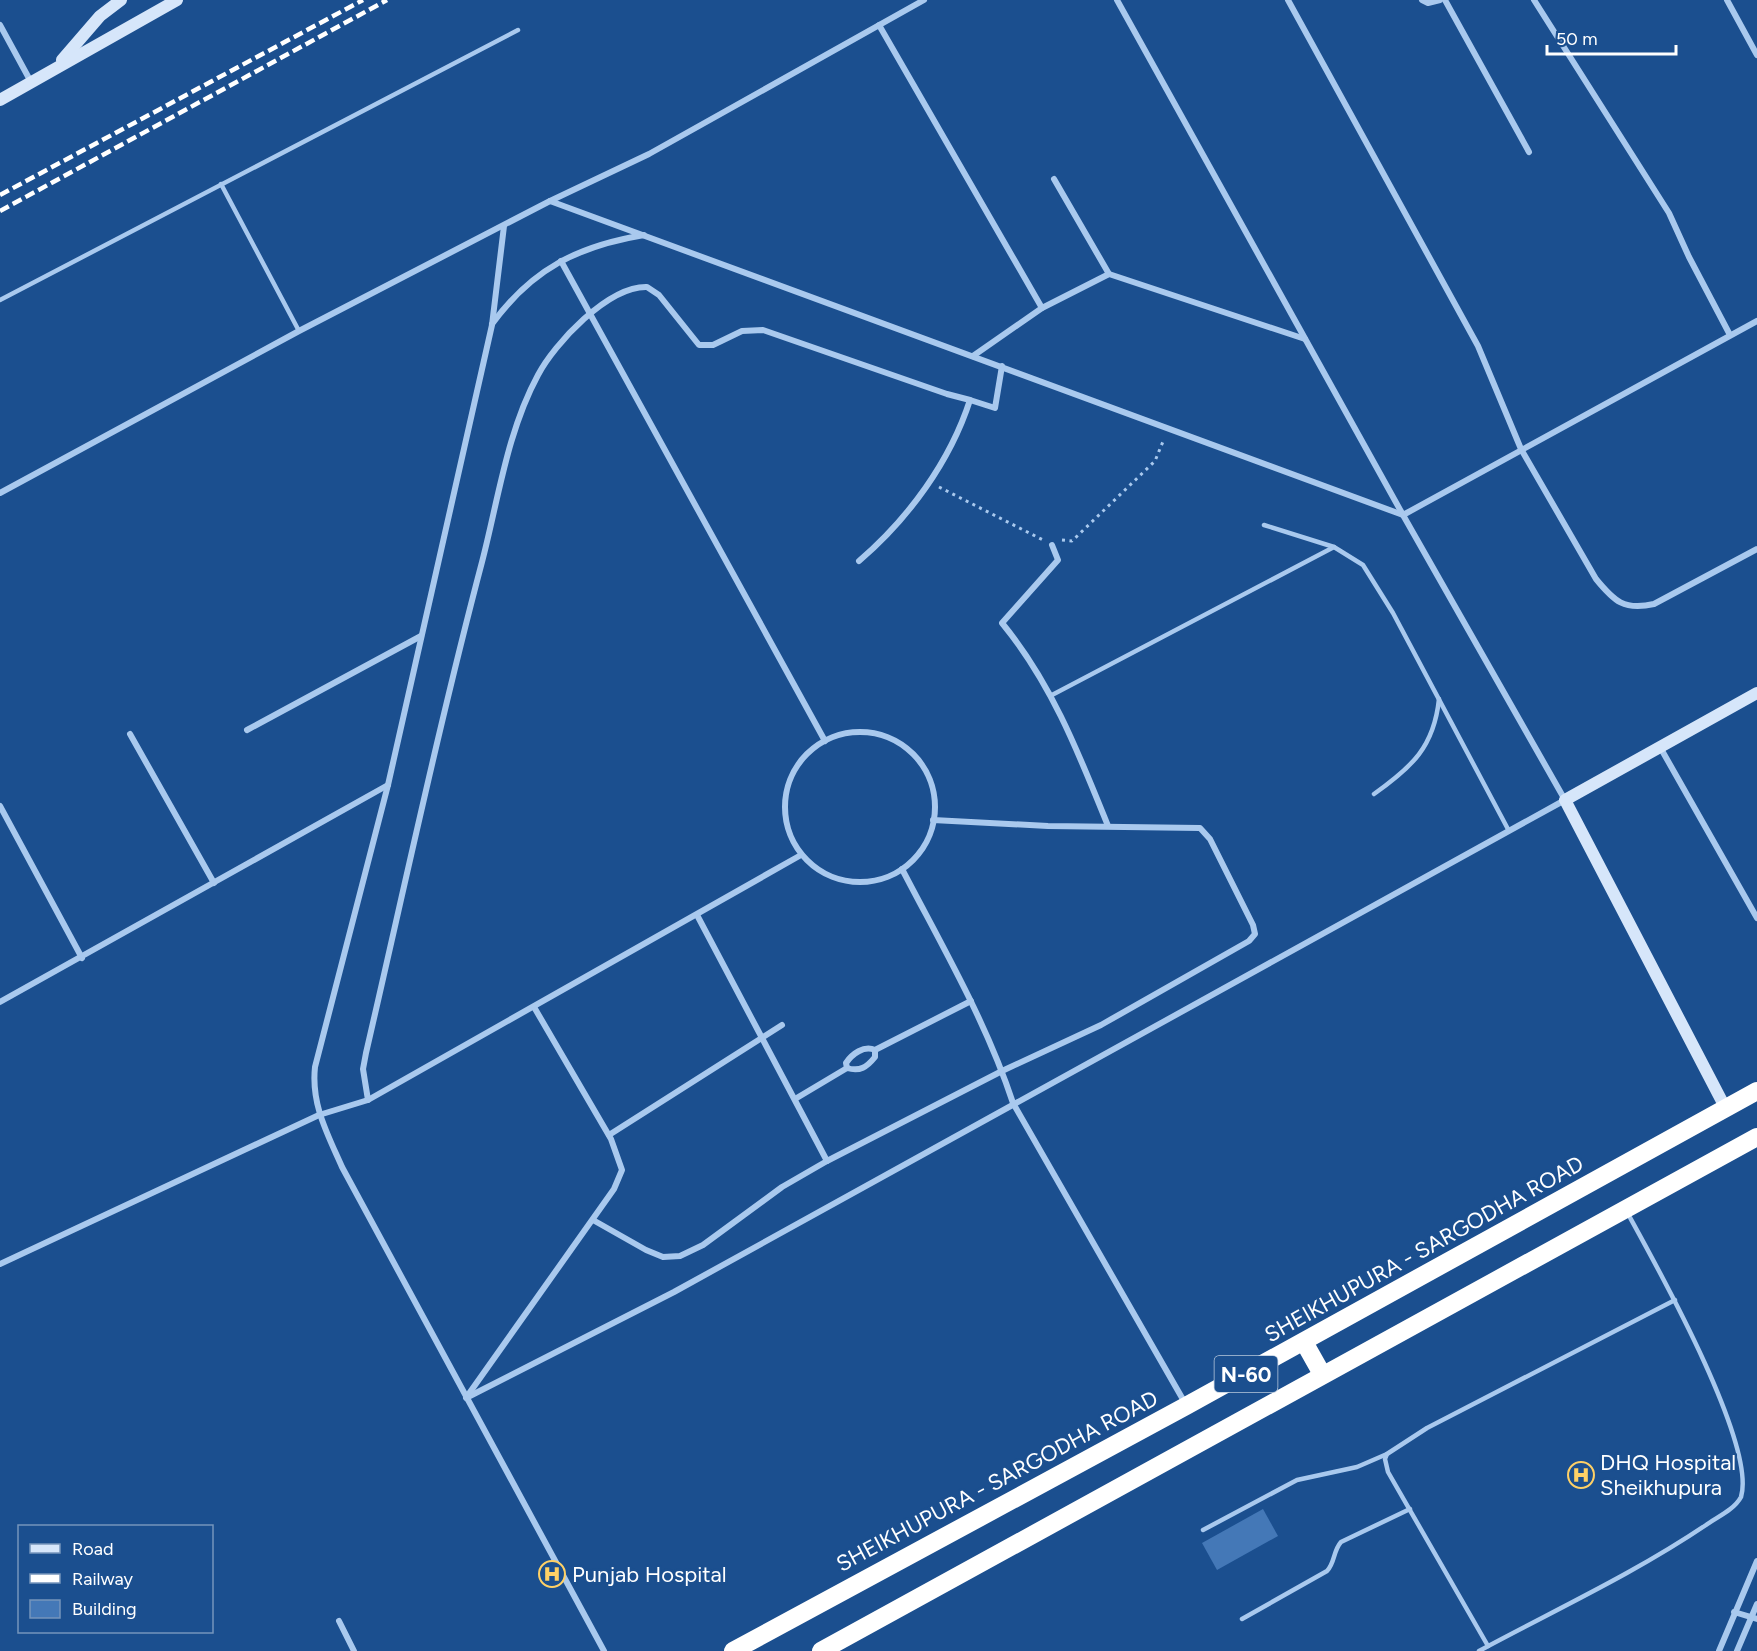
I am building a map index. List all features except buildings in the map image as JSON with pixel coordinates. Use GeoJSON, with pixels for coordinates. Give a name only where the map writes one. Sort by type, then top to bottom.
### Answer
{"type":"FeatureCollection","features":[{"type":"Feature","properties":{"kind":"highway","name":"SHEIKHUPURA - SARGODHA ROAD"},"geometry":{"type":"LineString","coordinates":[[733,1651],[1304,1342],[1757,1091]]}},
{"type":"Feature","properties":{"kind":"highway","name":"N-60"},"geometry":{"type":"LineString","coordinates":[[821,1651],[1757,1137]]}},
{"type":"Feature","properties":{"kind":"highway"},"geometry":{"type":"LineString","coordinates":[[1304,1342],[1322,1374]]}},
{"type":"Feature","properties":{"kind":"street"},"geometry":{"type":"LineString","coordinates":[[56,68],[100,16],[121,0]]}},
{"type":"Feature","properties":{"kind":"street"},"geometry":{"type":"LineString","coordinates":[[0,100],[177,0]]}},
{"type":"Feature","properties":{"kind":"street"},"geometry":{"type":"LineString","coordinates":[[0,493],[299,331],[550,201],[649,154],[924,0]]}},
{"type":"Feature","properties":{"kind":"street"},"geometry":{"type":"LineString","coordinates":[[1118,0],[1402,514],[1564,800],[1725,1109]]}},
{"type":"Feature","properties":{"kind":"street"},"geometry":{"type":"LineString","coordinates":[[1288,0],[1478,346],[1521,449],[1596,579],[1615,600],[1626,606],[1637,608],[1654,604],[1757,549]]}},
{"type":"Feature","properties":{"kind":"street"},"geometry":{"type":"LineString","coordinates":[[1422,0],[1428,3],[1440,0]]}},
{"type":"Feature","properties":{"kind":"street"},"geometry":{"type":"LineString","coordinates":[[1445,0],[1529,152]]}},
{"type":"Feature","properties":{"kind":"street"},"geometry":{"type":"LineString","coordinates":[[1534,0],[1669,213],[1730,335]]}},
{"type":"Feature","properties":{"kind":"street"},"geometry":{"type":"LineString","coordinates":[[1727,0],[1757,55]]}},
{"type":"Feature","properties":{"kind":"street"},"geometry":{"type":"LineString","coordinates":[[0,25],[31,82]]}},
{"type":"Feature","properties":{"kind":"street"},"geometry":{"type":"LineString","coordinates":[[879,25],[1042,308]]}},
{"type":"Feature","properties":{"kind":"street"},"geometry":{"type":"LineString","coordinates":[[1054,179],[1108,274],[1305,340]]}},
{"type":"Feature","properties":{"kind":"street"},"geometry":{"type":"LineString","coordinates":[[550,201],[1402,514],[1757,321]]}},
{"type":"Feature","properties":{"kind":"street"},"geometry":{"type":"LineString","coordinates":[[504,226],[492,325],[388,785],[315,1067],[314,1095],[319,1115],[342,1167],[604,1651]]}},
{"type":"Feature","properties":{"kind":"street"},"geometry":{"type":"LineString","coordinates":[[492,325],[527,282],[561,261],[598,245],[644,235]]}},
{"type":"Feature","properties":{"kind":"street"},"geometry":{"type":"LineString","coordinates":[[561,261],[825,741]]}},
{"type":"Feature","properties":{"kind":"street"},"geometry":{"type":"LineString","coordinates":[[973,356],[1042,308],[1108,274]]}},
{"type":"Feature","properties":{"kind":"street"},"geometry":{"type":"LineString","coordinates":[[369,1100],[363,1070],[366,1053],[451,680],[511,445],[536,378],[552,350],[567,333],[590,314],[633,289],[647,287],[659,295],[699,345],[713,345],[742,331],[763,330],[947,394],[995,408],[1002,366]]}},
{"type":"Feature","properties":{"kind":"street"},"geometry":{"type":"LineString","coordinates":[[859,561],[875,547],[930,482],[959,434],[970,400]]}},
{"type":"Feature","properties":{"kind":"street"},"geometry":{"type":"LineString","coordinates":[[1052,545],[1058,560],[1002,623],[1036,668],[1052,695],[1108,826]]}},
{"type":"Feature","properties":{"kind":"street"},"geometry":{"type":"LineString","coordinates":[[247,730],[421,636]]}},
{"type":"Feature","properties":{"kind":"street"},"geometry":{"type":"LineString","coordinates":[[466,1398],[674,1292],[1757,693]]}},
{"type":"Feature","properties":{"kind":"street"},"geometry":{"type":"LineString","coordinates":[[859,732],[892,740],[907,749],[928,776],[934,793],[933,820],[926,844],[902,869],[870,882],[852,882],[835,879],[819,871],[801,855],[788,830],[785,796],[799,764],[811,751],[825,741],[859,732]]}},
{"type":"Feature","properties":{"kind":"street"},"geometry":{"type":"LineString","coordinates":[[130,734],[214,883]]}},
{"type":"Feature","properties":{"kind":"street"},"geometry":{"type":"LineString","coordinates":[[1660,747],[1757,918]]}},
{"type":"Feature","properties":{"kind":"street"},"geometry":{"type":"LineString","coordinates":[[0,1002],[388,785]]}},
{"type":"Feature","properties":{"kind":"street"},"geometry":{"type":"LineString","coordinates":[[0,806],[82,958]]}},
{"type":"Feature","properties":{"kind":"street"},"geometry":{"type":"LineString","coordinates":[[592,1220],[663,1257],[680,1256],[703,1245],[782,1187],[827,1161],[1002,1071],[1101,1025],[1249,941],[1255,934],[1254,925],[1206,831],[1196,827],[933,820]]}},
{"type":"Feature","properties":{"kind":"street"},"geometry":{"type":"LineString","coordinates":[[0,1264],[319,1115],[369,1100],[801,855]]}},
{"type":"Feature","properties":{"kind":"street"},"geometry":{"type":"LineString","coordinates":[[902,869],[971,1001],[1002,1071],[1013,1103],[1186,1406]]}},
{"type":"Feature","properties":{"kind":"street"},"geometry":{"type":"LineString","coordinates":[[697,915],[827,1161]]}},
{"type":"Feature","properties":{"kind":"street"},"geometry":{"type":"LineString","coordinates":[[795,1099],[847,1068],[850,1057],[858,1052],[867,1048],[874,1050],[971,1001]]}},
{"type":"Feature","properties":{"kind":"street"},"geometry":{"type":"LineString","coordinates":[[466,1398],[614,1189],[622,1170],[609,1135],[534,1007]]}},
{"type":"Feature","properties":{"kind":"street"},"geometry":{"type":"LineString","coordinates":[[609,1135],[782,1024]]}},
{"type":"Feature","properties":{"kind":"street"},"geometry":{"type":"LineString","coordinates":[[847,1068],[857,1071],[868,1066],[875,1057],[874,1050]]}},
{"type":"Feature","properties":{"kind":"street"},"geometry":{"type":"LineString","coordinates":[[1719,1651],[1757,1561]]}},
{"type":"Feature","properties":{"kind":"street"},"geometry":{"type":"LineString","coordinates":[[1737,1651],[1754,1618],[1757,1604]]}},
{"type":"Feature","properties":{"kind":"street"},"geometry":{"type":"LineString","coordinates":[[1734,1612],[1754,1618]]}},
{"type":"Feature","properties":{"kind":"street"},"geometry":{"type":"LineString","coordinates":[[339,1622],[354,1651]]}},
{"type":"Feature","properties":{"kind":"lane"},"geometry":{"type":"LineString","coordinates":[[0,300],[518,30]]}},
{"type":"Feature","properties":{"kind":"lane"},"geometry":{"type":"LineString","coordinates":[[221,184],[299,331]]}},
{"type":"Feature","properties":{"kind":"lane"},"geometry":{"type":"LineString","coordinates":[[1264,525],[1334,547],[1363,566],[1439,699],[1509,831]]}},
{"type":"Feature","properties":{"kind":"lane"},"geometry":{"type":"LineString","coordinates":[[1052,695],[1334,547]]}},
{"type":"Feature","properties":{"kind":"lane"},"geometry":{"type":"LineString","coordinates":[[1374,794],[1404,771],[1426,745],[1436,723],[1439,699]]}},
{"type":"Feature","properties":{"kind":"lane"},"geometry":{"type":"LineString","coordinates":[[1479,1651],[1679,1543],[1735,1505],[1742,1495],[1743,1455],[1731,1406],[1625,1208]]}},
{"type":"Feature","properties":{"kind":"lane"},"geometry":{"type":"LineString","coordinates":[[1203,1530],[1297,1480],[1357,1467],[1387,1454],[1427,1428],[1675,1300]]}},
{"type":"Feature","properties":{"kind":"lane"},"geometry":{"type":"LineString","coordinates":[[1387,1454],[1385,1459],[1388,1472],[1488,1646]]}},
{"type":"Feature","properties":{"kind":"lane"},"geometry":{"type":"LineString","coordinates":[[1242,1619],[1327,1571],[1331,1567],[1337,1546],[1347,1539],[1410,1509]]}},
{"type":"Feature","properties":{"kind":"path"},"geometry":{"type":"LineString","coordinates":[[930,482],[1052,545],[1058,541],[1072,541],[1155,461],[1169,428]]}},
{"type":"Feature","properties":{"kind":"railway"},"geometry":{"type":"LineString","coordinates":[[0,195],[363,0]]}},
{"type":"Feature","properties":{"kind":"railway"},"geometry":{"type":"LineString","coordinates":[[0,211],[387,0]]}},
{"type":"Feature","properties":{"kind":"place","name":"DHQ Hospital Sheikhupura"},"geometry":{"type":"Point","coordinates":[1581,1475]}},
{"type":"Feature","properties":{"kind":"place","name":"Punjab Hospital"},"geometry":{"type":"Point","coordinates":[552,1574]}}]}
